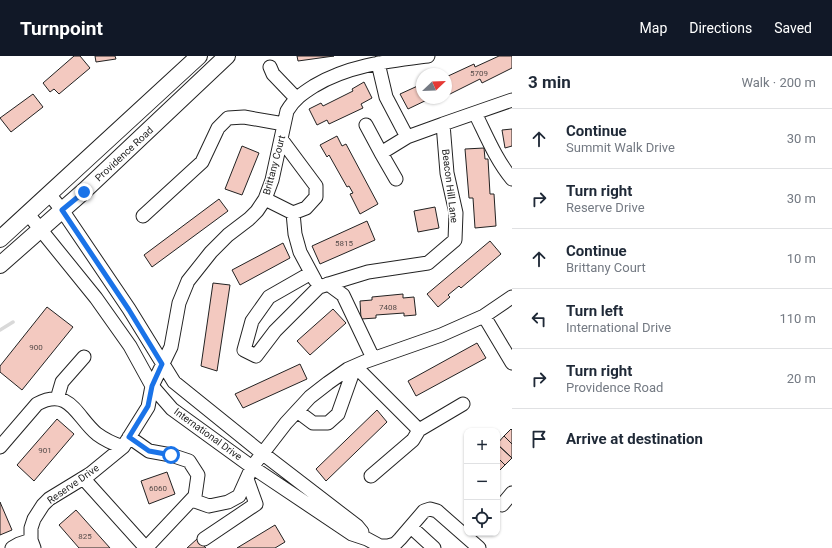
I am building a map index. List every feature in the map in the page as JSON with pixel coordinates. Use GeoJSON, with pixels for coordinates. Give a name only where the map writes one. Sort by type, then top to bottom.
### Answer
{"type":"FeatureCollection","features":[{"type":"Feature","properties":{"kind":"main road"},"geometry":{"type":"LineString","coordinates":[[0,239],[120,127],[199,56]]}},
{"type":"Feature","properties":{"kind":"main road","name":"Providence Road"},"geometry":{"type":"LineString","coordinates":[[0,265],[40,228],[84,192],[227,56]]}},
{"type":"Feature","properties":{"kind":"street","name":"Brittany Court"},"geometry":{"type":"LineString","coordinates":[[152,386],[171,347],[179,304],[188,282],[211,252],[228,235],[257,211],[264,199],[272,180],[287,110],[296,98],[333,76],[359,67],[428,56]]}},
{"type":"Feature","properties":{"kind":"street"},"geometry":{"type":"LineString","coordinates":[[378,63],[386,97],[407,137]]}},
{"type":"Feature","properties":{"kind":"street"},"geometry":{"type":"LineString","coordinates":[[270,67],[273,74],[296,98]]}},
{"type":"Feature","properties":{"kind":"street"},"geometry":{"type":"LineString","coordinates":[[381,153],[407,137],[512,100]]}},
{"type":"Feature","properties":{"kind":"street"},"geometry":{"type":"LineString","coordinates":[[475,113],[503,166],[512,179]]}},
{"type":"Feature","properties":{"kind":"street"},"geometry":{"type":"LineString","coordinates":[[143,216],[202,162],[218,128],[228,118],[244,116],[284,124]]}},
{"type":"Feature","properties":{"kind":"street","name":"Beacon Hill Lane"},"geometry":{"type":"LineString","coordinates":[[311,273],[269,297],[252,321],[244,350],[256,356],[276,331],[324,286],[368,272],[428,262],[455,240],[456,213],[447,173],[443,124]]}},
{"type":"Feature","properties":{"kind":"street"},"geometry":{"type":"LineString","coordinates":[[366,125],[396,179]]}},
{"type":"Feature","properties":{"kind":"street"},"geometry":{"type":"LineString","coordinates":[[264,199],[294,213],[306,208],[316,196],[316,186],[281,139]]}},
{"type":"Feature","properties":{"kind":"street","name":"International Drive"},"geometry":{"type":"LineString","coordinates":[[49,194],[62,210],[129,310],[174,382],[262,453],[357,526],[367,539]]}},
{"type":"Feature","properties":{"kind":"street"},"geometry":{"type":"LineString","coordinates":[[294,213],[295,234],[300,252],[311,273],[324,286],[343,295],[374,358]]}},
{"type":"Feature","properties":{"kind":"street","name":"International Drive"},"geometry":{"type":"LineString","coordinates":[[28,214],[96,298],[130,346],[152,386],[172,409],[352,534],[367,539],[380,546],[388,546],[395,544],[411,527]]}},
{"type":"Feature","properties":{"kind":"street"},"geometry":{"type":"LineString","coordinates":[[192,500],[209,506],[228,502],[239,496],[252,466],[286,423],[310,397],[348,369],[374,358],[441,335],[484,316],[512,297]]}},
{"type":"Feature","properties":{"kind":"street"},"geometry":{"type":"LineString","coordinates":[[484,316],[512,363]]}},
{"type":"Feature","properties":{"kind":"street"},"geometry":{"type":"LineString","coordinates":[[57,399],[62,382],[84,357]]}},
{"type":"Feature","properties":{"kind":"street"},"geometry":{"type":"LineString","coordinates":[[297,411],[313,423],[328,424],[338,414],[355,366]]}},
{"type":"Feature","properties":{"kind":"street"},"geometry":{"type":"LineString","coordinates":[[355,366],[420,430]]}},
{"type":"Feature","properties":{"kind":"street","name":"Reserve Drive"},"geometry":{"type":"LineString","coordinates":[[32,544],[31,528],[43,505],[83,478],[126,442],[148,406],[152,386]]}},
{"type":"Feature","properties":{"kind":"street"},"geometry":{"type":"LineString","coordinates":[[0,447],[37,404],[50,399],[57,399],[71,405],[98,435],[112,443],[126,442],[149,451],[171,455],[189,461],[198,474],[195,496],[146,548],[83,478]]}},
{"type":"Feature","properties":{"kind":"street"},"geometry":{"type":"LineString","coordinates":[[370,476],[413,440],[420,430],[463,404]]}},
{"type":"Feature","properties":{"kind":"street"},"geometry":{"type":"LineString","coordinates":[[204,539],[256,504],[247,479]]}},
{"type":"Feature","properties":{"kind":"street"},"geometry":{"type":"LineString","coordinates":[[502,505],[512,493]]}},
{"type":"Feature","properties":{"kind":"street"},"geometry":{"type":"LineString","coordinates":[[434,548],[411,527],[424,511],[430,509],[437,511],[479,548]]}},
{"type":"Feature","properties":{"kind":"street"},"geometry":{"type":"LineString","coordinates":[[12,548],[32,544]]}},
{"type":"Feature","properties":{"kind":"building"},"geometry":{"type":"Polygon","coordinates":[[[74,56],[80,56],[90,68],[59,94],[54,89],[50,92],[43,83],[74,56]]]}},
{"type":"Feature","properties":{"kind":"building"},"geometry":{"type":"Polygon","coordinates":[[[95,56],[115,56],[116,59],[96,62],[95,56]]]}},
{"type":"Feature","properties":{"kind":"building"},"geometry":{"type":"Polygon","coordinates":[[[297,56],[334,56],[298,61],[297,56]]]}},
{"type":"Feature","properties":{"kind":"building"},"geometry":{"type":"Polygon","coordinates":[[[499,56],[512,56],[512,68],[482,83],[480,79],[452,93],[452,74],[474,64],[475,67],[499,56]]]}},
{"type":"Feature","properties":{"kind":"building"},"geometry":{"type":"Polygon","coordinates":[[[364,82],[372,98],[361,104],[363,108],[329,124],[327,120],[317,125],[309,109],[321,103],[323,106],[353,91],[352,89],[364,82]]]}},
{"type":"Feature","properties":{"kind":"building"},"geometry":{"type":"Polygon","coordinates":[[[416,87],[416,104],[418,104],[408,109],[400,94],[416,87]]]}},
{"type":"Feature","properties":{"kind":"building"},"geometry":{"type":"Polygon","coordinates":[[[33,94],[43,107],[11,132],[0,118],[33,94]]]}},
{"type":"Feature","properties":{"kind":"building"},"geometry":{"type":"Polygon","coordinates":[[[512,129],[512,146],[505,148],[502,130],[512,129]]]}},
{"type":"Feature","properties":{"kind":"building"},"geometry":{"type":"Polygon","coordinates":[[[337,136],[342,146],[346,144],[378,204],[360,214],[350,194],[353,193],[349,186],[347,187],[329,155],[327,157],[320,145],[337,136]]]}},
{"type":"Feature","properties":{"kind":"building"},"geometry":{"type":"Polygon","coordinates":[[[242,146],[259,153],[242,195],[225,189],[242,146]]]}},
{"type":"Feature","properties":{"kind":"building"},"geometry":{"type":"Polygon","coordinates":[[[484,148],[485,159],[488,159],[490,194],[494,194],[496,226],[475,228],[473,198],[469,198],[465,149],[484,148]]]}},
{"type":"Feature","properties":{"kind":"building"},"geometry":{"type":"Polygon","coordinates":[[[219,199],[228,211],[152,267],[144,255],[219,199]]]}},
{"type":"Feature","properties":{"kind":"building"},"geometry":{"type":"Polygon","coordinates":[[[435,207],[439,228],[418,232],[414,211],[435,207]]]}},
{"type":"Feature","properties":{"kind":"building"},"geometry":{"type":"Polygon","coordinates":[[[367,221],[375,240],[320,264],[312,246],[367,221]]]}},
{"type":"Feature","properties":{"kind":"building"},"geometry":{"type":"Polygon","coordinates":[[[490,241],[501,254],[461,288],[459,286],[448,295],[450,297],[438,307],[427,294],[490,241]]]}},
{"type":"Feature","properties":{"kind":"building"},"geometry":{"type":"Polygon","coordinates":[[[283,243],[290,258],[240,285],[232,270],[283,243]]]}},
{"type":"Feature","properties":{"kind":"building"},"geometry":{"type":"Polygon","coordinates":[[[213,283],[230,285],[217,371],[201,366],[213,283]]]}},
{"type":"Feature","properties":{"kind":"building"},"geometry":{"type":"Polygon","coordinates":[[[403,294],[403,298],[414,297],[416,315],[404,316],[404,313],[376,315],[376,318],[361,319],[360,301],[372,300],[372,297],[403,294]]]}},
{"type":"Feature","properties":{"kind":"building"},"geometry":{"type":"Polygon","coordinates":[[[47,307],[73,327],[22,390],[0,372],[0,366],[47,307]]]}},
{"type":"Feature","properties":{"kind":"building"},"geometry":{"type":"Polygon","coordinates":[[[333,309],[346,323],[310,355],[297,341],[333,309]]]}},
{"type":"Feature","properties":{"kind":"building"},"geometry":{"type":"Polygon","coordinates":[[[477,343],[486,358],[416,396],[408,381],[477,343]]]}},
{"type":"Feature","properties":{"kind":"building"},"geometry":{"type":"Polygon","coordinates":[[[300,364],[307,379],[243,408],[235,394],[300,364]]]}},
{"type":"Feature","properties":{"kind":"building"},"geometry":{"type":"Polygon","coordinates":[[[377,410],[387,422],[326,481],[316,469],[377,410]]]}},
{"type":"Feature","properties":{"kind":"building"},"geometry":{"type":"Polygon","coordinates":[[[57,419],[74,434],[34,481],[17,465],[57,419]]]}},
{"type":"Feature","properties":{"kind":"building"},"geometry":{"type":"Polygon","coordinates":[[[511,429],[512,430],[512,444],[504,436],[511,429]]]}},
{"type":"Feature","properties":{"kind":"building"},"geometry":{"type":"Polygon","coordinates":[[[504,436],[512,444],[512,458],[500,447],[500,441],[504,436]]]}},
{"type":"Feature","properties":{"kind":"building"},"geometry":{"type":"Polygon","coordinates":[[[500,447],[512,458],[505,465],[500,460],[500,447]]]}},
{"type":"Feature","properties":{"kind":"building"},"geometry":{"type":"Polygon","coordinates":[[[500,460],[505,465],[500,470],[500,460]]]}},
{"type":"Feature","properties":{"kind":"building"},"geometry":{"type":"Polygon","coordinates":[[[167,472],[175,494],[149,504],[141,481],[167,472]]]}},
{"type":"Feature","properties":{"kind":"building"},"geometry":{"type":"Polygon","coordinates":[[[0,502],[12,530],[0,535],[0,502]]]}},
{"type":"Feature","properties":{"kind":"building"},"geometry":{"type":"Polygon","coordinates":[[[76,510],[110,548],[79,548],[59,525],[76,510]]]}},
{"type":"Feature","properties":{"kind":"building"},"geometry":{"type":"Polygon","coordinates":[[[275,525],[285,542],[275,548],[237,548],[275,525]]]}},
{"type":"Feature","properties":{"kind":"building"},"geometry":{"type":"Polygon","coordinates":[[[197,539],[206,548],[187,548],[197,539]]]}},
{"type":"Feature","properties":{"kind":"waterway"},"geometry":{"type":"LineString","coordinates":[[0,330],[13,322]]}},
{"type":"Feature","properties":{"kind":"route"},"geometry":{"type":"LineString","coordinates":[[84,192],[62,210],[129,310],[162,364],[152,386],[148,406],[129,437],[149,451],[171,455]]}}]}
